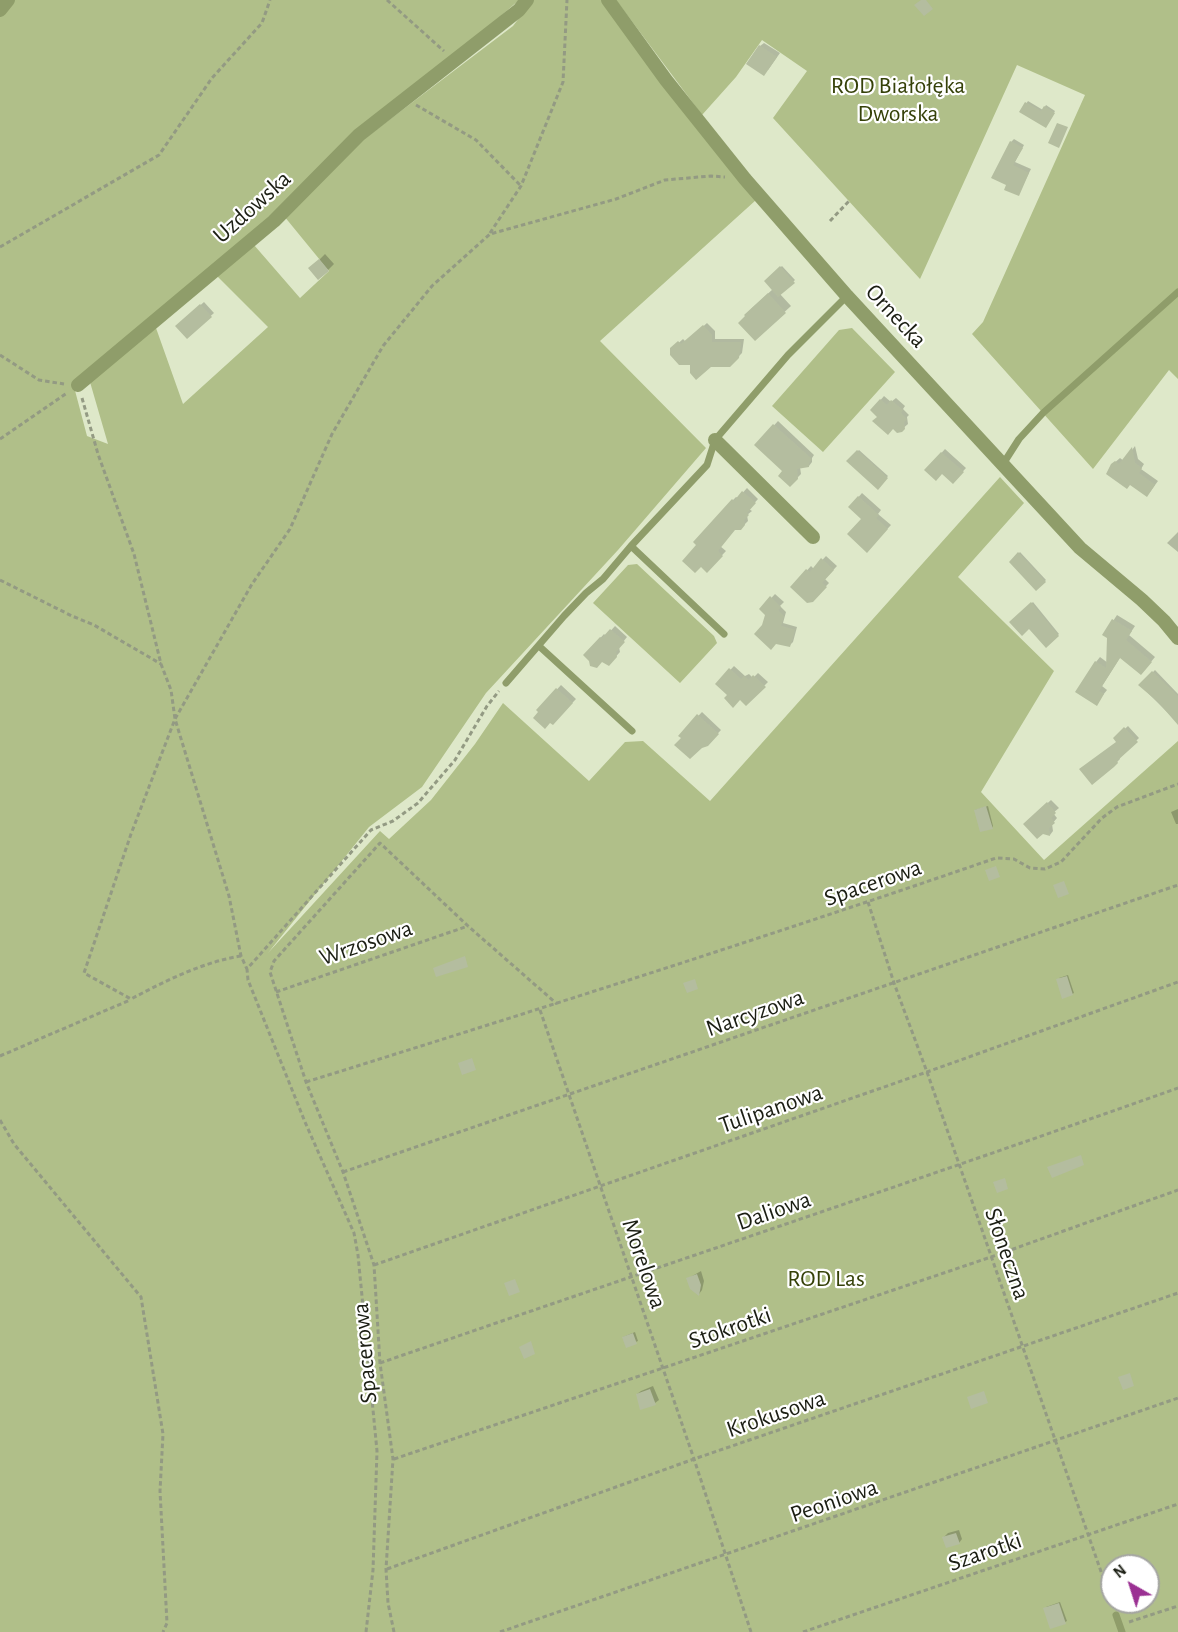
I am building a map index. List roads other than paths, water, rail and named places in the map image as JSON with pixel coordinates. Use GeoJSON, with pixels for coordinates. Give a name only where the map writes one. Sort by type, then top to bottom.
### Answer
{"type":"FeatureCollection","features":[{"type":"Feature","properties":{"kind":"street"},"geometry":{"type":"LineString","coordinates":[[0,10],[8,0]]}},
{"type":"Feature","properties":{"kind":"street","name":"Uzdowska"},"geometry":{"type":"LineString","coordinates":[[78,385],[274,220],[360,135],[456,61],[519,10],[527,0]]}},
{"type":"Feature","properties":{"kind":"street","name":"Ornecka"},"geometry":{"type":"LineString","coordinates":[[608,0],[666,80],[745,178],[847,296],[1080,548],[1142,600],[1178,638]]}},
{"type":"Feature","properties":{"kind":"street"},"geometry":{"type":"LineString","coordinates":[[715,440],[813,537]]}},
{"type":"Feature","properties":{"kind":"lane"},"geometry":{"type":"LineString","coordinates":[[1003,464],[1019,439],[1043,413],[1178,292]]}},
{"type":"Feature","properties":{"kind":"lane"},"geometry":{"type":"LineString","coordinates":[[506,683],[586,593],[603,579],[707,465],[715,440],[788,355],[847,296]]}},
{"type":"Feature","properties":{"kind":"lane"},"geometry":{"type":"LineString","coordinates":[[631,546],[724,634]]}},
{"type":"Feature","properties":{"kind":"lane"},"geometry":{"type":"LineString","coordinates":[[539,646],[632,731]]}},
{"type":"Feature","properties":{"kind":"lane"},"geometry":{"type":"LineString","coordinates":[[1116,1615],[1121,1629]]}},
{"type":"Feature","properties":{"kind":"park label","name":"ROD Białołęka Dworska"},"geometry":{"type":"Point","coordinates":[898,100]}},
{"type":"Feature","properties":{"kind":"park label","name":"ROD Las"},"geometry":{"type":"Point","coordinates":[826,1279]}}]}
